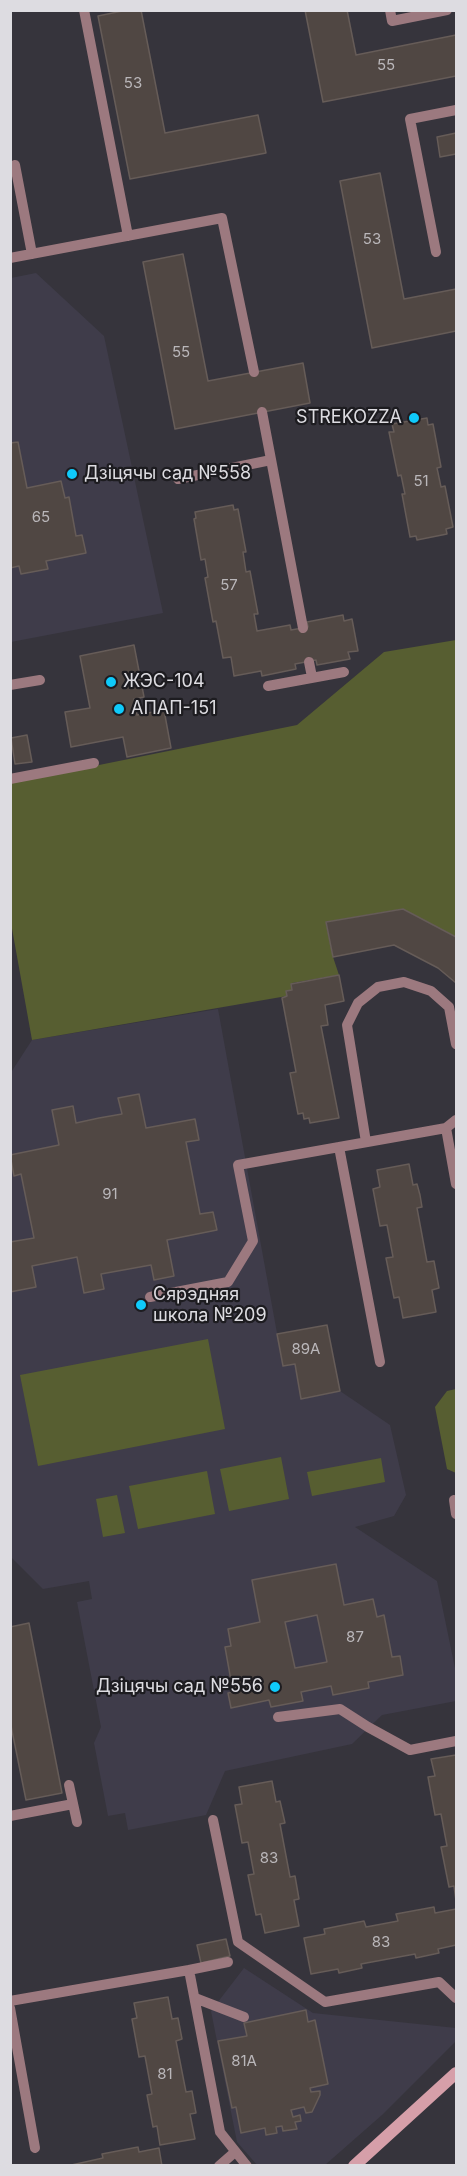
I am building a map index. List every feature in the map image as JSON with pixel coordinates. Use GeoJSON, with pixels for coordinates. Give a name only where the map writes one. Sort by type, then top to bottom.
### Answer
{"type":"FeatureCollection","features":[{"type":"Feature","properties":{"kind":"main road"},"geometry":{"type":"LineString","coordinates":[[354,2166],[456,2073]]}},
{"type":"Feature","properties":{"kind":"lane"},"geometry":{"type":"LineString","coordinates":[[84,10],[129,236]]}},
{"type":"Feature","properties":{"kind":"lane"},"geometry":{"type":"LineString","coordinates":[[390,10],[392,21],[447,10]]}},
{"type":"Feature","properties":{"kind":"lane"},"geometry":{"type":"LineString","coordinates":[[436,252],[410,120],[456,110]]}},
{"type":"Feature","properties":{"kind":"lane"},"geometry":{"type":"LineString","coordinates":[[15,165],[32,254]]}},
{"type":"Feature","properties":{"kind":"lane"},"geometry":{"type":"LineString","coordinates":[[10,258],[222,218],[254,372]]}},
{"type":"Feature","properties":{"kind":"lane"},"geometry":{"type":"LineString","coordinates":[[262,412],[303,628]]}},
{"type":"Feature","properties":{"kind":"lane"},"geometry":{"type":"LineString","coordinates":[[178,479],[271,460]]}},
{"type":"Feature","properties":{"kind":"lane"},"geometry":{"type":"LineString","coordinates":[[309,662],[312,677]]}},
{"type":"Feature","properties":{"kind":"lane"},"geometry":{"type":"LineString","coordinates":[[268,686],[344,672]]}},
{"type":"Feature","properties":{"kind":"lane"},"geometry":{"type":"LineString","coordinates":[[10,685],[40,680]]}},
{"type":"Feature","properties":{"kind":"lane"},"geometry":{"type":"LineString","coordinates":[[10,779],[94,762]]}},
{"type":"Feature","properties":{"kind":"lane"},"geometry":{"type":"LineString","coordinates":[[366,1142],[347,1025],[358,1003],[378,987],[404,982],[431,991],[449,1007],[456,1044]]}},
{"type":"Feature","properties":{"kind":"lane"},"geometry":{"type":"LineString","coordinates":[[150,1297],[228,1282],[253,1240],[238,1165],[446,1128],[456,1120]]}},
{"type":"Feature","properties":{"kind":"lane"},"geometry":{"type":"LineString","coordinates":[[446,1128],[456,1184]]}},
{"type":"Feature","properties":{"kind":"lane"},"geometry":{"type":"LineString","coordinates":[[339,1147],[380,1362]]}},
{"type":"Feature","properties":{"kind":"lane"},"geometry":{"type":"LineString","coordinates":[[454,1500],[456,1514]]}},
{"type":"Feature","properties":{"kind":"lane"},"geometry":{"type":"LineString","coordinates":[[278,1717],[340,1709],[410,1750],[456,1741]]}},
{"type":"Feature","properties":{"kind":"lane"},"geometry":{"type":"LineString","coordinates":[[69,1785],[77,1822]]}},
{"type":"Feature","properties":{"kind":"lane"},"geometry":{"type":"LineString","coordinates":[[10,1816],[73,1804]]}},
{"type":"Feature","properties":{"kind":"lane"},"geometry":{"type":"LineString","coordinates":[[213,1820],[238,1942],[325,2002],[438,1982],[456,1998]]}},
{"type":"Feature","properties":{"kind":"lane"},"geometry":{"type":"LineString","coordinates":[[10,2001],[228,1962]]}},
{"type":"Feature","properties":{"kind":"lane"},"geometry":{"type":"LineString","coordinates":[[189,1970],[220,2132],[247,2166]]}},
{"type":"Feature","properties":{"kind":"lane"},"geometry":{"type":"LineString","coordinates":[[195,1998],[244,2017]]}},
{"type":"Feature","properties":{"kind":"lane"},"geometry":{"type":"LineString","coordinates":[[10,2008],[35,2148]]}},
{"type":"Feature","properties":{"kind":"lane"},"geometry":{"type":"LineString","coordinates":[[219,2166],[235,2152]]}},
{"type":"Feature","properties":{"kind":"shaded area","name":"Дзіцячы сад №558"},"geometry":{"type":"Polygon","coordinates":[[[36,273],[104,336],[163,613],[11,642],[11,278],[36,273]]]}},
{"type":"Feature","properties":{"kind":"shaded area","name":"Сярэдняя школа №209"},"geometry":{"type":"Polygon","coordinates":[[[218,1009],[283,1366],[295,1364],[302,1399],[340,1391],[390,1425],[406,1495],[394,1516],[355,1527],[437,1581],[456,1673],[456,1701],[382,1715],[352,1744],[225,1771],[206,1815],[128,1830],[125,1813],[108,1816],[94,1743],[101,1727],[77,1602],[92,1599],[89,1581],[43,1589],[11,1557],[10,1074],[32,1040],[218,1009]]]}},
{"type":"Feature","properties":{"kind":"shaded area"},"geometry":{"type":"Polygon","coordinates":[[[244,1968],[313,2013],[456,2028],[456,2041],[382,2115],[325,2165],[257,2165],[237,2142],[211,2011],[244,1968]]]}},
{"type":"Feature","properties":{"kind":"green space"},"geometry":{"type":"Polygon","coordinates":[[[456,640],[456,937],[403,909],[326,922],[339,975],[292,983],[292,990],[286,991],[287,996],[32,1040],[11,923],[10,783],[297,725],[384,652],[456,640]]]}},
{"type":"Feature","properties":{"kind":"green space"},"geometry":{"type":"Polygon","coordinates":[[[208,1339],[225,1429],[38,1466],[20,1375],[208,1339]]]}},
{"type":"Feature","properties":{"kind":"green space"},"geometry":{"type":"Polygon","coordinates":[[[456,1389],[456,1473],[447,1469],[435,1407],[447,1391],[456,1389]]]}},
{"type":"Feature","properties":{"kind":"green space"},"geometry":{"type":"Polygon","coordinates":[[[281,1457],[289,1499],[229,1511],[220,1469],[281,1457]]]}},
{"type":"Feature","properties":{"kind":"green space"},"geometry":{"type":"Polygon","coordinates":[[[381,1458],[385,1482],[312,1496],[307,1472],[381,1458]]]}},
{"type":"Feature","properties":{"kind":"green space"},"geometry":{"type":"Polygon","coordinates":[[[207,1471],[215,1514],[138,1529],[129,1486],[207,1471]]]}},
{"type":"Feature","properties":{"kind":"green space"},"geometry":{"type":"Polygon","coordinates":[[[117,1495],[125,1533],[103,1537],[96,1499],[117,1495]]]}},
{"type":"Feature","properties":{"kind":"building"},"geometry":{"type":"Polygon","coordinates":[[[127,10],[141,10],[165,133],[258,115],[266,153],[130,179],[98,16],[127,10]]]}},
{"type":"Feature","properties":{"kind":"building"},"geometry":{"type":"Polygon","coordinates":[[[305,10],[347,10],[356,55],[456,35],[456,76],[323,102],[305,10]]]}},
{"type":"Feature","properties":{"kind":"building"},"geometry":{"type":"Polygon","coordinates":[[[456,133],[456,154],[440,157],[437,137],[456,133]]]}},
{"type":"Feature","properties":{"kind":"building"},"geometry":{"type":"Polygon","coordinates":[[[380,173],[404,299],[456,289],[456,331],[372,348],[340,181],[380,173]]]}},
{"type":"Feature","properties":{"kind":"building"},"geometry":{"type":"Polygon","coordinates":[[[183,254],[208,381],[303,363],[310,403],[175,429],[143,262],[183,254]]]}},
{"type":"Feature","properties":{"kind":"building"},"geometry":{"type":"Polygon","coordinates":[[[427,418],[428,425],[433,424],[441,467],[437,468],[441,487],[445,486],[453,527],[446,529],[447,534],[417,540],[416,536],[410,537],[402,494],[405,494],[401,475],[398,476],[389,432],[394,432],[392,424],[427,418]]]}},
{"type":"Feature","properties":{"kind":"building"},"geometry":{"type":"Polygon","coordinates":[[[18,442],[27,488],[61,481],[65,498],[69,497],[76,536],[82,535],[86,553],[46,561],[48,569],[21,574],[19,566],[10,568],[10,443],[18,442]]]}},
{"type":"Feature","properties":{"kind":"building"},"geometry":{"type":"Polygon","coordinates":[[[233,505],[234,510],[238,509],[246,552],[243,552],[246,572],[250,571],[258,614],[254,614],[257,631],[290,625],[291,630],[308,627],[307,622],[343,615],[344,621],[352,619],[358,651],[348,652],[350,659],[317,665],[316,660],[295,664],[296,669],[262,676],[261,671],[234,676],[231,657],[223,658],[216,621],[213,622],[205,578],[208,577],[205,559],[201,560],[194,519],[196,518],[195,512],[233,505]]]}},
{"type":"Feature","properties":{"kind":"building"},"geometry":{"type":"Polygon","coordinates":[[[134,645],[144,697],[134,699],[137,715],[164,710],[171,748],[127,757],[123,737],[71,747],[65,712],[90,708],[80,656],[134,645]]]}},
{"type":"Feature","properties":{"kind":"building"},"geometry":{"type":"Polygon","coordinates":[[[27,735],[32,762],[15,764],[11,738],[27,735]]]}},
{"type":"Feature","properties":{"kind":"building"},"geometry":{"type":"Polygon","coordinates":[[[403,909],[456,937],[456,983],[438,968],[394,945],[333,957],[326,922],[403,909]]]}},
{"type":"Feature","properties":{"kind":"building"},"geometry":{"type":"Polygon","coordinates":[[[339,975],[344,1001],[325,1005],[328,1025],[321,1026],[339,1118],[310,1123],[309,1118],[304,1119],[303,1113],[298,1114],[290,1073],[296,1072],[282,998],[287,996],[286,991],[292,990],[291,984],[339,975]]]}},
{"type":"Feature","properties":{"kind":"building"},"geometry":{"type":"Polygon","coordinates":[[[139,1094],[146,1128],[195,1119],[199,1140],[186,1142],[200,1214],[213,1212],[217,1230],[167,1240],[174,1276],[154,1280],[151,1265],[101,1274],[104,1289],[84,1293],[77,1257],[32,1266],[36,1287],[10,1292],[10,1242],[34,1238],[21,1174],[14,1176],[10,1155],[59,1145],[52,1110],[73,1106],[76,1123],[122,1114],[118,1098],[139,1094]]]}},
{"type":"Feature","properties":{"kind":"building"},"geometry":{"type":"Polygon","coordinates":[[[409,1164],[413,1185],[417,1184],[420,1195],[422,1207],[417,1208],[427,1262],[434,1261],[439,1288],[432,1290],[436,1312],[403,1318],[399,1297],[394,1298],[386,1258],[393,1257],[387,1225],[380,1226],[373,1189],[380,1187],[377,1170],[409,1164]]]}},
{"type":"Feature","properties":{"kind":"building"},"geometry":{"type":"Polygon","coordinates":[[[327,1325],[340,1391],[301,1399],[295,1364],[283,1366],[277,1334],[327,1325]]]}},
{"type":"Feature","properties":{"kind":"building"},"geometry":{"type":"Polygon","coordinates":[[[336,1564],[344,1605],[373,1599],[377,1617],[384,1615],[392,1657],[400,1656],[403,1675],[368,1682],[369,1688],[333,1695],[331,1686],[301,1692],[303,1701],[271,1707],[269,1700],[231,1708],[228,1693],[233,1692],[225,1647],[231,1646],[228,1629],[260,1622],[252,1580],[336,1564]],[[317,1615],[285,1622],[295,1668],[327,1662],[317,1615]]]}},
{"type":"Feature","properties":{"kind":"building"},"geometry":{"type":"Polygon","coordinates":[[[29,1623],[62,1793],[26,1800],[10,1721],[10,1627],[29,1623]]]}},
{"type":"Feature","properties":{"kind":"building"},"geometry":{"type":"Polygon","coordinates":[[[456,1755],[456,1901],[454,1886],[449,1887],[441,1847],[447,1846],[441,1814],[435,1815],[428,1777],[435,1776],[431,1759],[456,1755]]]}},
{"type":"Feature","properties":{"kind":"building"},"geometry":{"type":"Polygon","coordinates":[[[272,1781],[276,1802],[280,1801],[285,1823],[280,1824],[290,1877],[295,1876],[299,1899],[294,1900],[299,1926],[265,1933],[261,1914],[256,1915],[248,1875],[254,1874],[248,1842],[242,1843],[235,1805],[242,1804],[239,1787],[272,1781]]]}},
{"type":"Feature","properties":{"kind":"building"},"geometry":{"type":"Polygon","coordinates":[[[434,1907],[435,1913],[456,1909],[456,1945],[438,1949],[439,1953],[416,1958],[415,1954],[361,1964],[362,1968],[339,1973],[338,1969],[311,1974],[304,1938],[325,1934],[324,1929],[364,1921],[366,1927],[398,1921],[396,1914],[434,1907]]]}},
{"type":"Feature","properties":{"kind":"building"},"geometry":{"type":"Polygon","coordinates":[[[226,1939],[230,1956],[201,1963],[197,1945],[226,1939]]]}},
{"type":"Feature","properties":{"kind":"building"},"geometry":{"type":"Polygon","coordinates":[[[168,1997],[172,2019],[178,2018],[182,2039],[176,2041],[186,2092],[192,2091],[196,2113],[190,2114],[195,2139],[160,2145],[157,2126],[153,2127],[147,2095],[152,2094],[145,2056],[139,2057],[132,2019],[137,2018],[134,2003],[168,1997]]]}},
{"type":"Feature","properties":{"kind":"building"},"geometry":{"type":"Polygon","coordinates":[[[306,2010],[308,2022],[315,2020],[328,2084],[310,2088],[311,2092],[320,2091],[312,2112],[306,2113],[304,2107],[291,2110],[293,2117],[300,2115],[301,2121],[295,2122],[297,2129],[283,2131],[282,2126],[276,2127],[277,2133],[266,2135],[265,2128],[241,2133],[236,2107],[232,2108],[218,2041],[247,2036],[244,2023],[306,2010]]]}},
{"type":"Feature","properties":{"kind":"building"},"geometry":{"type":"Polygon","coordinates":[[[138,2147],[139,2152],[159,2148],[162,2166],[67,2166],[103,2158],[102,2154],[138,2147]]]}},
{"type":"Feature","properties":{"kind":"place","name":"STREKOZZA"},"geometry":{"type":"Point","coordinates":[414,418]}},
{"type":"Feature","properties":{"kind":"place","name":"Дзіцячы сад №558"},"geometry":{"type":"Point","coordinates":[72,474]}},
{"type":"Feature","properties":{"kind":"place","name":"ЖЭС-104"},"geometry":{"type":"Point","coordinates":[111,682]}},
{"type":"Feature","properties":{"kind":"place","name":"АПАП-151"},"geometry":{"type":"Point","coordinates":[119,709]}},
{"type":"Feature","properties":{"kind":"place","name":"Сярэдняя школа №209"},"geometry":{"type":"Point","coordinates":[141,1305]}},
{"type":"Feature","properties":{"kind":"place","name":"Дзіцячы сад №556"},"geometry":{"type":"Point","coordinates":[275,1687]}}]}
